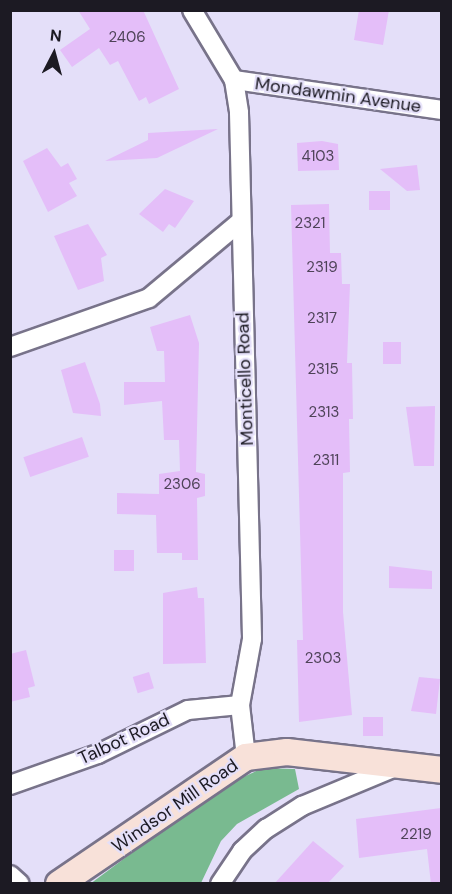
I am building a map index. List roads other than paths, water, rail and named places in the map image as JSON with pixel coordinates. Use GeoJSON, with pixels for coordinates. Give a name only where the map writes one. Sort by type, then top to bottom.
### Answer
{"type":"FeatureCollection","features":[{"type":"Feature","properties":{"kind":"main road","name":"Windsor Mill Road"},"geometry":{"type":"LineString","coordinates":[[59,884],[246,757],[287,752],[441,770]]}},
{"type":"Feature","properties":{"kind":"street","name":"Monticello Road"},"geometry":{"type":"LineString","coordinates":[[192,10],[234,80],[252,639],[240,705],[246,757]]}},
{"type":"Feature","properties":{"kind":"street","name":"Mondawmin Avenue"},"geometry":{"type":"LineString","coordinates":[[234,80],[441,110]]}},
{"type":"Feature","properties":{"kind":"street"},"geometry":{"type":"LineString","coordinates":[[10,347],[149,298],[240,222]]}},
{"type":"Feature","properties":{"kind":"street","name":"Talbot Road"},"geometry":{"type":"LineString","coordinates":[[10,785],[98,754],[188,710],[240,705]]}},
{"type":"Feature","properties":{"kind":"street"},"geometry":{"type":"LineString","coordinates":[[220,884],[242,851],[266,829],[302,806],[399,766]]}},
{"type":"Feature","properties":{"kind":"street"},"geometry":{"type":"LineString","coordinates":[[10,875],[20,884]]}}]}
